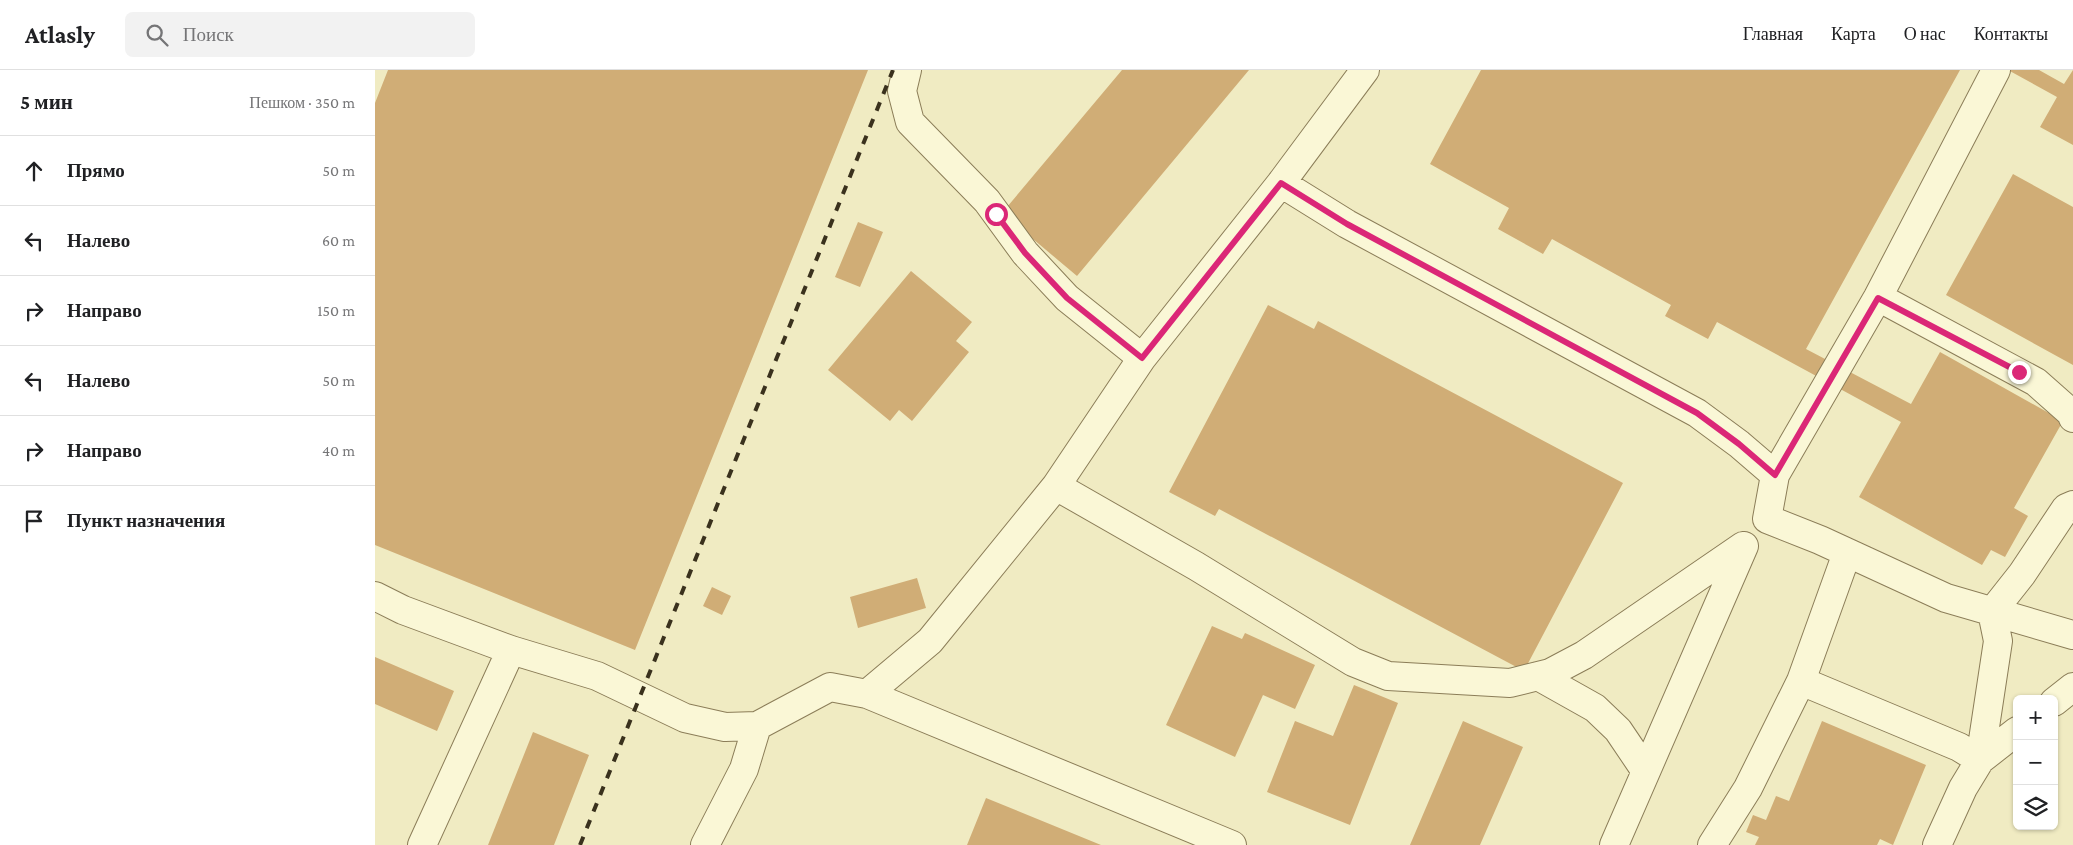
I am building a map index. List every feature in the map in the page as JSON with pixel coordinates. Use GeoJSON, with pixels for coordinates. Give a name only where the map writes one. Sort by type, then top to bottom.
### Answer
{"type":"FeatureCollection","features":[{"type":"Feature","properties":{"kind":"lane"},"geometry":{"type":"LineString","coordinates":[[907,70],[902,91],[910,122],[987,201],[1025,253],[1067,298],[1142,358]]}},
{"type":"Feature","properties":{"kind":"lane"},"geometry":{"type":"LineString","coordinates":[[867,694],[930,640],[1056,486],[1142,358],[1281,183],[1365,70]]}},
{"type":"Feature","properties":{"kind":"lane"},"geometry":{"type":"LineString","coordinates":[[1056,486],[1196,566],[1353,662],[1388,676],[1510,683],[1550,673],[1583,655],[1743,546],[1767,519],[1775,475],[1878,298],[1996,70]]}},
{"type":"Feature","properties":{"kind":"lane"},"geometry":{"type":"LineString","coordinates":[[1281,183],[1347,224],[1697,413],[1739,444],[1775,475]]}},
{"type":"Feature","properties":{"kind":"lane"},"geometry":{"type":"LineString","coordinates":[[1878,298],[2036,382],[2071,413],[2073,418]]}},
{"type":"Feature","properties":{"kind":"lane"},"geometry":{"type":"LineString","coordinates":[[1981,760],[1998,641],[1992,612],[2022,574],[2066,508],[2073,505]]}},
{"type":"Feature","properties":{"kind":"lane"},"geometry":{"type":"LineString","coordinates":[[1767,519],[1819,540],[1946,598],[2073,635]]}},
{"type":"Feature","properties":{"kind":"lane"},"geometry":{"type":"LineString","coordinates":[[1614,845],[1743,546]]}},
{"type":"Feature","properties":{"kind":"lane"},"geometry":{"type":"LineString","coordinates":[[1712,845],[1749,788],[1801,681],[1847,553]]}},
{"type":"Feature","properties":{"kind":"lane"},"geometry":{"type":"LineString","coordinates":[[375,596],[403,610],[511,650],[597,676],[685,718],[725,727],[757,726],[830,686],[867,694],[1232,845]]}},
{"type":"Feature","properties":{"kind":"lane"},"geometry":{"type":"LineString","coordinates":[[422,845],[511,650]]}},
{"type":"Feature","properties":{"kind":"lane"},"geometry":{"type":"LineString","coordinates":[[1537,676],[1595,708],[1618,730],[1645,770]]}},
{"type":"Feature","properties":{"kind":"lane"},"geometry":{"type":"LineString","coordinates":[[1801,681],[1959,747],[1981,760]]}},
{"type":"Feature","properties":{"kind":"lane"},"geometry":{"type":"LineString","coordinates":[[2058,699],[2073,687]]}},
{"type":"Feature","properties":{"kind":"lane"},"geometry":{"type":"LineString","coordinates":[[705,845],[743,769],[757,726]]}},
{"type":"Feature","properties":{"kind":"lane"},"geometry":{"type":"LineString","coordinates":[[1937,845],[1963,788],[1981,760],[2013,734]]}},
{"type":"Feature","properties":{"kind":"building"},"geometry":{"type":"Polygon","coordinates":[[[388,70],[868,70],[635,650],[375,545],[375,103],[388,70]]]}},
{"type":"Feature","properties":{"kind":"building"},"geometry":{"type":"Polygon","coordinates":[[[1122,70],[1249,70],[1077,276],[1002,213],[1122,70]]]}},
{"type":"Feature","properties":{"kind":"building"},"geometry":{"type":"Polygon","coordinates":[[[1481,70],[1960,70],[1806,349],[1911,404],[1940,352],[2063,421],[2014,508],[2028,516],[2005,557],[1991,550],[1982,565],[1859,497],[1901,422],[1717,322],[1708,339],[1665,316],[1671,305],[1552,239],[1543,254],[1498,229],[1509,208],[1430,164],[1481,70]]]}},
{"type":"Feature","properties":{"kind":"building"},"geometry":{"type":"Polygon","coordinates":[[[2008,70],[2039,70],[2064,84],[2073,70],[2073,145],[2040,127],[2057,97],[2008,70]]]}},
{"type":"Feature","properties":{"kind":"building"},"geometry":{"type":"Polygon","coordinates":[[[2013,174],[2073,207],[2073,365],[1946,295],[2013,174]]]}},
{"type":"Feature","properties":{"kind":"building"},"geometry":{"type":"Polygon","coordinates":[[[858,222],[883,232],[860,287],[835,277],[858,222]]]}},
{"type":"Feature","properties":{"kind":"building"},"geometry":{"type":"Polygon","coordinates":[[[911,271],[972,322],[956,341],[969,352],[912,421],[899,410],[890,421],[828,370],[911,271]]]}},
{"type":"Feature","properties":{"kind":"building"},"geometry":{"type":"Polygon","coordinates":[[[1268,305],[1314,329],[1318,321],[1623,483],[1524,671],[1219,509],[1215,516],[1169,492],[1268,305]]]}},
{"type":"Feature","properties":{"kind":"building"},"geometry":{"type":"Polygon","coordinates":[[[917,578],[926,608],[858,628],[850,597],[917,578]]]}},
{"type":"Feature","properties":{"kind":"building"},"geometry":{"type":"Polygon","coordinates":[[[712,587],[731,596],[722,615],[703,606],[712,587]]]}},
{"type":"Feature","properties":{"kind":"building"},"geometry":{"type":"Polygon","coordinates":[[[1212,626],[1242,639],[1245,633],[1315,665],[1295,709],[1263,695],[1235,757],[1166,725],[1212,626]]]}},
{"type":"Feature","properties":{"kind":"building"},"geometry":{"type":"Polygon","coordinates":[[[375,657],[454,691],[437,731],[375,704],[375,657]]]}},
{"type":"Feature","properties":{"kind":"building"},"geometry":{"type":"Polygon","coordinates":[[[1354,685],[1398,703],[1350,825],[1267,792],[1295,721],[1333,736],[1354,685]]]}},
{"type":"Feature","properties":{"kind":"building"},"geometry":{"type":"Polygon","coordinates":[[[1463,721],[1523,747],[1480,845],[1410,845],[1463,721]]]}},
{"type":"Feature","properties":{"kind":"building"},"geometry":{"type":"Polygon","coordinates":[[[1822,721],[1926,765],[1893,845],[1880,839],[1877,845],[1755,845],[1759,837],[1746,832],[1753,815],[1766,820],[1776,796],[1789,801],[1822,721]]]}},
{"type":"Feature","properties":{"kind":"building"},"geometry":{"type":"Polygon","coordinates":[[[533,732],[589,755],[554,845],[488,845],[533,732]]]}},
{"type":"Feature","properties":{"kind":"building"},"geometry":{"type":"Polygon","coordinates":[[[986,798],[1101,845],[967,845],[986,798]]]}},
{"type":"Feature","properties":{"kind":"railway"},"geometry":{"type":"LineString","coordinates":[[580,845],[893,70]]}},
{"type":"Feature","properties":{"kind":"route"},"geometry":{"type":"LineString","coordinates":[[996,214],[1025,253],[1067,298],[1142,358],[1281,183],[1347,224],[1697,413],[1739,444],[1775,475],[1878,298],[2019,372]]}}]}
